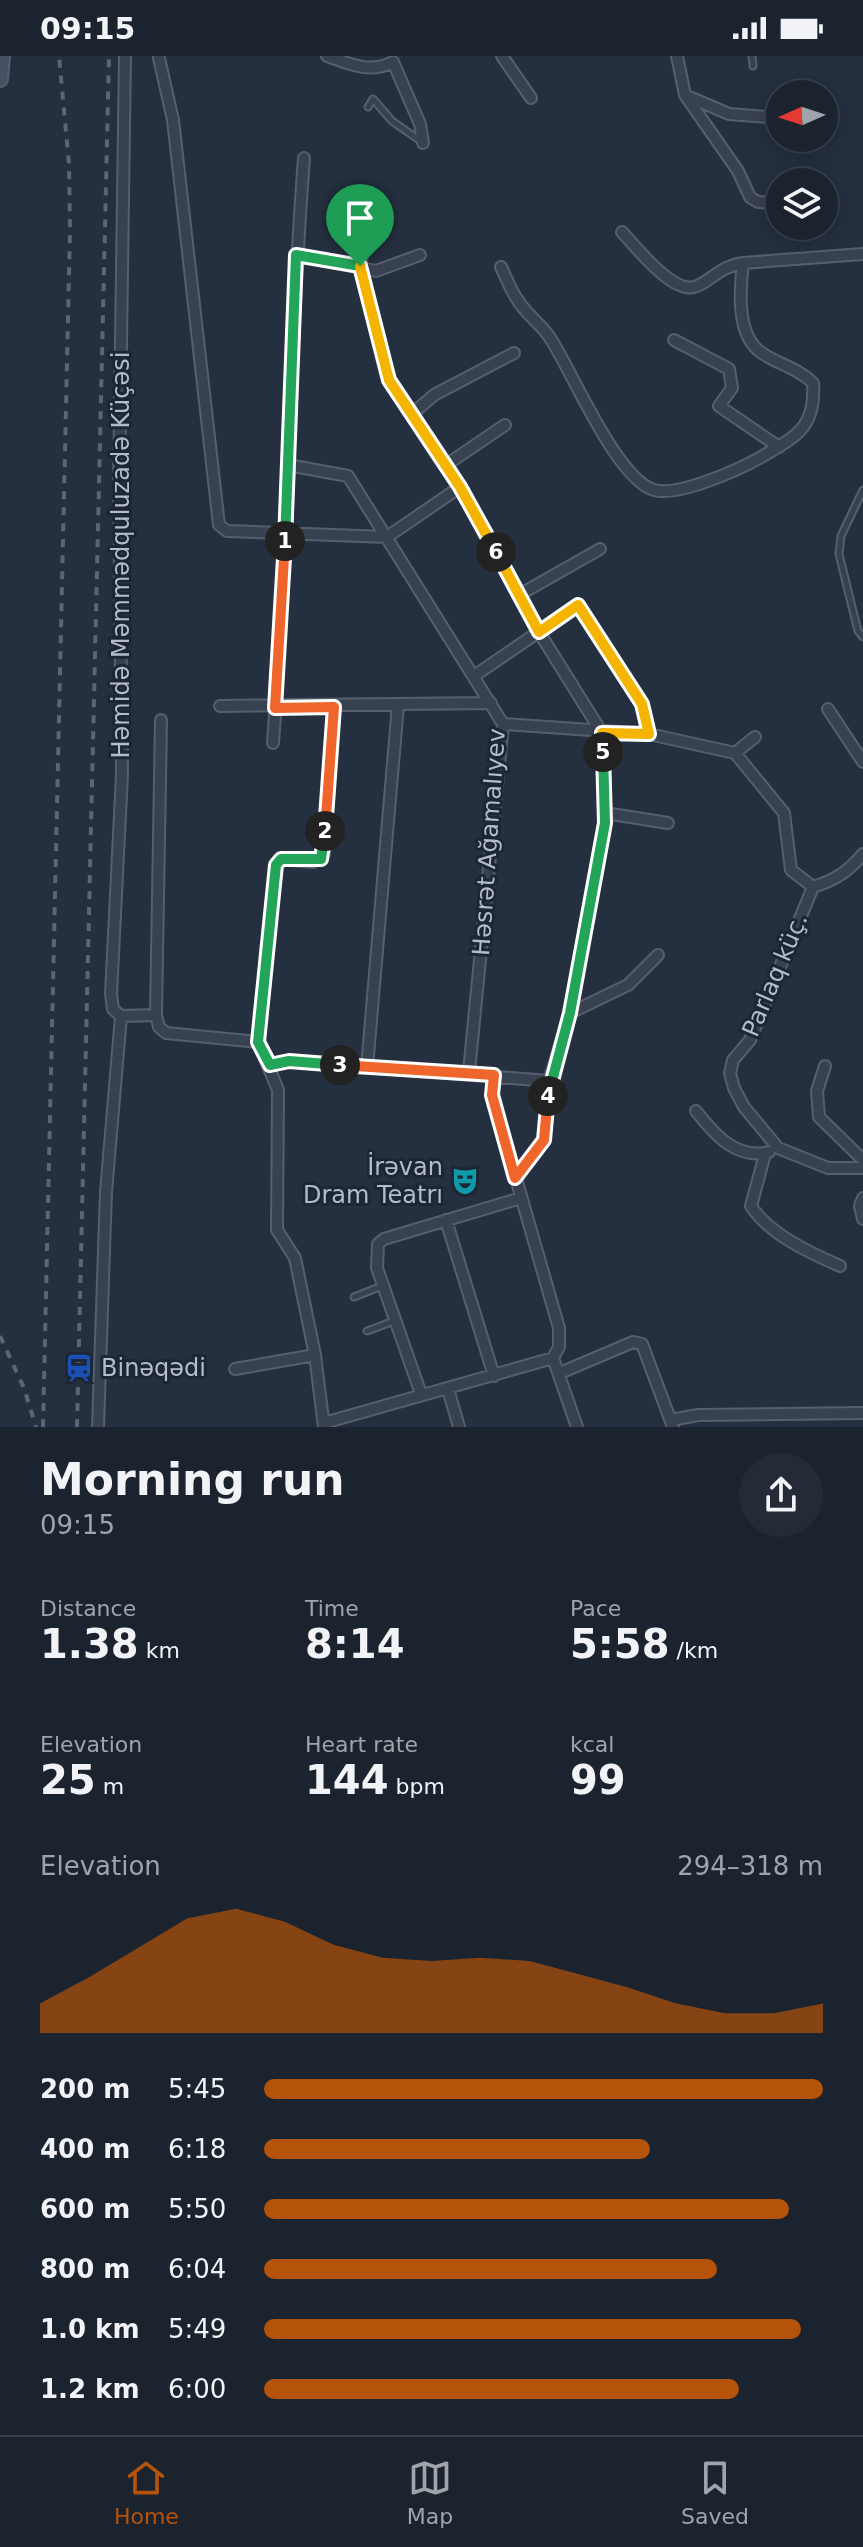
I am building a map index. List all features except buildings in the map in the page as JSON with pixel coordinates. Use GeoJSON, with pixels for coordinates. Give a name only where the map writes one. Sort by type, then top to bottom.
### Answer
{"type":"FeatureCollection","features":[{"type":"Feature","properties":{"kind":"main road"},"geometry":{"type":"LineString","coordinates":[[0,79],[2,56]]}},
{"type":"Feature","properties":{"kind":"street","name":"Həmidə Məmmədquluzadə Küçəsi"},"geometry":{"type":"LineString","coordinates":[[98,1427],[106,1192],[121,1016],[113,1009],[111,994],[122,775],[119,485],[125,56]]}},
{"type":"Feature","properties":{"kind":"street"},"geometry":{"type":"LineString","coordinates":[[327,56],[362,68],[383,68],[394,59],[420,124],[423,143]]}},
{"type":"Feature","properties":{"kind":"street"},"geometry":{"type":"LineString","coordinates":[[502,56],[531,98]]}},
{"type":"Feature","properties":{"kind":"street"},"geometry":{"type":"LineString","coordinates":[[677,56],[685,95],[738,171],[750,197],[766,202]]}},
{"type":"Feature","properties":{"kind":"street"},"geometry":{"type":"LineString","coordinates":[[159,58],[173,120],[219,525],[227,531],[387,537],[460,487]]}},
{"type":"Feature","properties":{"kind":"street"},"geometry":{"type":"LineString","coordinates":[[685,95],[729,114],[766,117]]}},
{"type":"Feature","properties":{"kind":"street"},"geometry":{"type":"LineString","coordinates":[[273,743],[296,255],[304,158]]}},
{"type":"Feature","properties":{"kind":"street"},"geometry":{"type":"LineString","coordinates":[[369,218],[360,266],[389,380],[460,487],[539,632],[602,733],[605,813],[570,1013],[549,1081],[544,1140],[515,1178]]}},
{"type":"Feature","properties":{"kind":"street"},"geometry":{"type":"LineString","coordinates":[[622,232],[680,287],[695,287],[724,266],[863,254]]}},
{"type":"Feature","properties":{"kind":"street"},"geometry":{"type":"LineString","coordinates":[[296,255],[376,271],[420,255]]}},
{"type":"Feature","properties":{"kind":"street"},"geometry":{"type":"LineString","coordinates":[[501,267],[518,301],[551,337],[601,431],[639,481],[655,490],[684,489],[756,460],[799,435],[811,416],[813,383],[802,371],[758,351],[743,326],[743,263]]}},
{"type":"Feature","properties":{"kind":"street"},"geometry":{"type":"LineString","coordinates":[[674,340],[729,369],[732,388],[719,406],[724,413],[779,447]]}},
{"type":"Feature","properties":{"kind":"street"},"geometry":{"type":"LineString","coordinates":[[412,414],[434,395],[514,353]]}},
{"type":"Feature","properties":{"kind":"street"},"geometry":{"type":"LineString","coordinates":[[446,465],[505,425]]}},
{"type":"Feature","properties":{"kind":"street","name":"Həsrət Ağamalıyev"},"geometry":{"type":"LineString","coordinates":[[288,465],[348,476],[503,724],[469,1072]]}},
{"type":"Feature","properties":{"kind":"street"},"geometry":{"type":"LineString","coordinates":[[519,595],[600,549]]}},
{"type":"Feature","properties":{"kind":"street"},"geometry":{"type":"LineString","coordinates":[[474,676],[578,605],[642,704],[649,734]]}},
{"type":"Feature","properties":{"kind":"street"},"geometry":{"type":"LineString","coordinates":[[220,706],[275,708],[491,703]]}},
{"type":"Feature","properties":{"kind":"street"},"geometry":{"type":"LineString","coordinates":[[367,1067],[398,705]]}},
{"type":"Feature","properties":{"kind":"street"},"geometry":{"type":"LineString","coordinates":[[334,707],[324,854],[313,862],[281,859],[276,865],[258,1042],[278,1090],[277,1230],[295,1258],[315,1355],[324,1425],[421,1394],[553,1358],[559,1347],[559,1328],[492,1095],[494,1075]]}},
{"type":"Feature","properties":{"kind":"street"},"geometry":{"type":"LineString","coordinates":[[828,709],[863,762]]}},
{"type":"Feature","properties":{"kind":"street","name":"Həmidə Məmmədquluzadə Küçəsi"},"geometry":{"type":"LineString","coordinates":[[156,1015],[161,720]]}},
{"type":"Feature","properties":{"kind":"street"},"geometry":{"type":"LineString","coordinates":[[503,724],[649,734],[735,753],[784,813],[791,870],[813,887],[849,871],[863,854]]}},
{"type":"Feature","properties":{"kind":"street"},"geometry":{"type":"LineString","coordinates":[[735,753],[755,737]]}},
{"type":"Feature","properties":{"kind":"street"},"geometry":{"type":"LineString","coordinates":[[605,813],[668,823]]}},
{"type":"Feature","properties":{"kind":"street","name":"Parlaq küç."},"geometry":{"type":"LineString","coordinates":[[813,887],[750,1040],[733,1060],[730,1073],[744,1107],[778,1148],[828,1168],[863,1168]]}},
{"type":"Feature","properties":{"kind":"street"},"geometry":{"type":"LineString","coordinates":[[570,1013],[628,985],[658,955]]}},
{"type":"Feature","properties":{"kind":"street"},"geometry":{"type":"LineString","coordinates":[[121,1016],[156,1015],[159,1027],[166,1033],[258,1042]]}},
{"type":"Feature","properties":{"kind":"street"},"geometry":{"type":"LineString","coordinates":[[270,1065],[289,1061],[469,1072],[549,1081]]}},
{"type":"Feature","properties":{"kind":"street"},"geometry":{"type":"LineString","coordinates":[[825,1066],[817,1091],[819,1117],[863,1160]]}},
{"type":"Feature","properties":{"kind":"street"},"geometry":{"type":"LineString","coordinates":[[696,1111],[718,1140],[752,1153],[765,1154],[778,1148]]}},
{"type":"Feature","properties":{"kind":"street"},"geometry":{"type":"LineString","coordinates":[[765,1154],[751,1206],[770,1226],[812,1254],[840,1266]]}},
{"type":"Feature","properties":{"kind":"street"},"geometry":{"type":"LineString","coordinates":[[421,1394],[377,1268],[378,1244],[521,1198]]}},
{"type":"Feature","properties":{"kind":"street"},"geometry":{"type":"LineString","coordinates":[[863,1198],[860,1206],[863,1219]]}},
{"type":"Feature","properties":{"kind":"street"},"geometry":{"type":"LineString","coordinates":[[446,1220],[494,1376]]}},
{"type":"Feature","properties":{"kind":"street"},"geometry":{"type":"LineString","coordinates":[[560,1373],[633,1342],[642,1344],[672,1423],[698,1415],[863,1413]]}},
{"type":"Feature","properties":{"kind":"street"},"geometry":{"type":"LineString","coordinates":[[235,1369],[315,1355]]}},
{"type":"Feature","properties":{"kind":"street"},"geometry":{"type":"LineString","coordinates":[[553,1358],[577,1427]]}},
{"type":"Feature","properties":{"kind":"street"},"geometry":{"type":"LineString","coordinates":[[448,1389],[459,1427]]}},
{"type":"Feature","properties":{"kind":"street"},"geometry":{"type":"LineString","coordinates":[[848,1413],[848,1427]]}},
{"type":"Feature","properties":{"kind":"lane"},"geometry":{"type":"LineString","coordinates":[[752,56],[753,66]]}},
{"type":"Feature","properties":{"kind":"lane"},"geometry":{"type":"LineString","coordinates":[[368,107],[373,99],[392,121],[423,143]]}},
{"type":"Feature","properties":{"kind":"lane"},"geometry":{"type":"LineString","coordinates":[[863,490],[841,536],[839,554],[858,631],[863,637]]}},
{"type":"Feature","properties":{"kind":"lane"},"geometry":{"type":"LineString","coordinates":[[354,1297],[383,1286]]}},
{"type":"Feature","properties":{"kind":"lane"},"geometry":{"type":"LineString","coordinates":[[367,1331],[395,1320]]}},
{"type":"Feature","properties":{"kind":"railway"},"geometry":{"type":"LineString","coordinates":[[43,1427],[70,230],[69,164],[59,56]]}},
{"type":"Feature","properties":{"kind":"railway"},"geometry":{"type":"LineString","coordinates":[[77,1427],[109,56]]}},
{"type":"Feature","properties":{"kind":"railway"},"geometry":{"type":"LineString","coordinates":[[0,1336],[24,1388],[36,1427]]}},
{"type":"Feature","properties":{"kind":"place","name":"İrəvan Dram Teatrı"},"geometry":{"type":"Point","coordinates":[465,1181]}},
{"type":"Feature","properties":{"kind":"place","name":"Binəqədi"},"geometry":{"type":"Point","coordinates":[79,1368]}},
{"type":"Feature","properties":{"kind":"route"},"geometry":{"type":"LineString","coordinates":[[296,255],[360,266],[389,380],[460,487],[539,632],[578,605],[642,704],[649,734],[602,733],[605,823],[570,1013],[549,1081],[544,1140],[515,1178],[492,1095],[494,1075],[289,1061],[270,1065],[258,1042],[276,865],[281,859],[313,862],[324,854],[334,707],[275,708],[296,255]]}}]}
